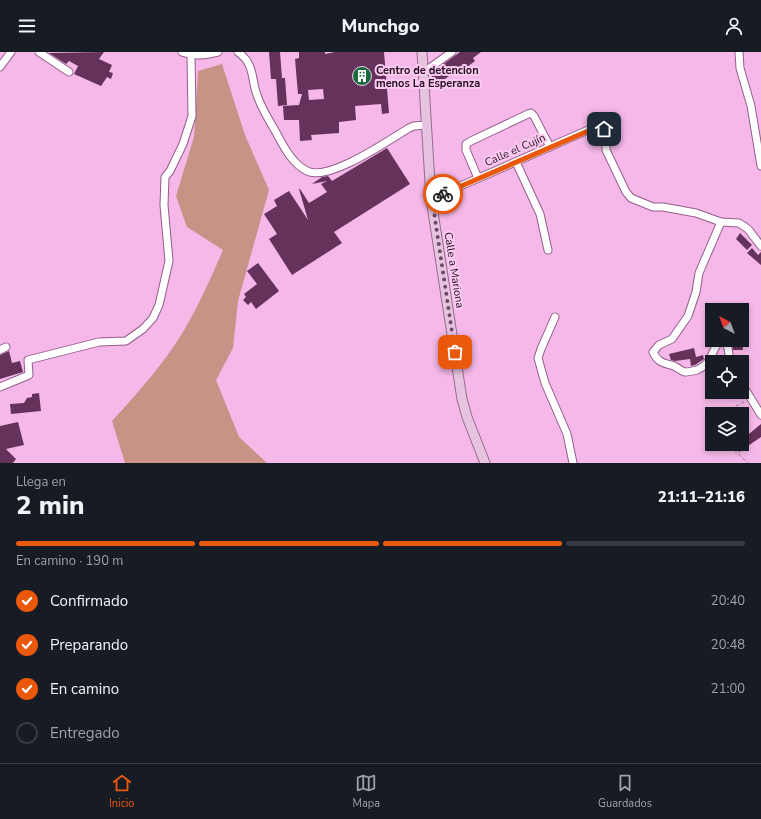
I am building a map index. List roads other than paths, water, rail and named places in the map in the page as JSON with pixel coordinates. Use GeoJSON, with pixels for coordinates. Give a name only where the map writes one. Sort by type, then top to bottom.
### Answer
{"type":"FeatureCollection","features":[{"type":"Feature","properties":{"kind":"main road","name":"Calle a Mariona"},"geometry":{"type":"LineString","coordinates":[[422,52],[432,199],[462,399],[467,417],[485,463]]}},
{"type":"Feature","properties":{"kind":"street"},"geometry":{"type":"LineString","coordinates":[[0,67],[11,52]]}},
{"type":"Feature","properties":{"kind":"street"},"geometry":{"type":"LineString","coordinates":[[39,52],[69,72]]}},
{"type":"Feature","properties":{"kind":"street"},"geometry":{"type":"LineString","coordinates":[[182,52],[191,55],[204,55],[218,52]]}},
{"type":"Feature","properties":{"kind":"street"},"geometry":{"type":"LineString","coordinates":[[238,52],[244,56],[251,68],[256,93],[261,106],[287,152],[298,165],[308,172],[320,173],[342,166],[361,157],[409,128],[426,125]]}},
{"type":"Feature","properties":{"kind":"street"},"geometry":{"type":"LineString","coordinates":[[424,72],[452,52]]}},
{"type":"Feature","properties":{"kind":"street"},"geometry":{"type":"LineString","coordinates":[[739,52],[740,68],[759,141],[761,166]]}},
{"type":"Feature","properties":{"kind":"street"},"geometry":{"type":"LineString","coordinates":[[0,387],[29,375],[28,360],[99,342],[126,342],[143,329],[153,318],[160,299],[169,261],[164,204],[165,177],[170,171],[183,144],[192,116],[191,55]]}},
{"type":"Feature","properties":{"kind":"street"},"geometry":{"type":"LineString","coordinates":[[478,178],[466,150],[466,144],[528,114],[531,113],[534,116],[550,146]]}},
{"type":"Feature","properties":{"kind":"street","name":"Calle el Cujín"},"geometry":{"type":"LineString","coordinates":[[432,199],[550,146],[595,128],[604,129],[606,134],[606,150],[626,192],[631,198],[654,207],[696,213],[721,222],[736,223],[748,229],[761,246]]}},
{"type":"Feature","properties":{"kind":"street"},"geometry":{"type":"LineString","coordinates":[[516,162],[540,214],[548,250]]}},
{"type":"Feature","properties":{"kind":"street"},"geometry":{"type":"LineString","coordinates":[[705,367],[691,372],[684,372],[674,365],[662,363],[655,358],[653,352],[659,345],[672,339],[688,316],[696,292],[699,273],[721,222]]}},
{"type":"Feature","properties":{"kind":"street"},"geometry":{"type":"LineString","coordinates":[[555,318],[538,358],[544,383],[567,434],[574,463]]}},
{"type":"Feature","properties":{"kind":"street"},"geometry":{"type":"LineString","coordinates":[[712,355],[716,345],[722,340],[725,341],[729,355]]}},
{"type":"Feature","properties":{"kind":"street"},"geometry":{"type":"LineString","coordinates":[[749,395],[761,415]]}},
{"type":"Feature","properties":{"kind":"place","name":"Centro de detencion menos La Esperanza"},"geometry":{"type":"Point","coordinates":[362,76]}}]}
